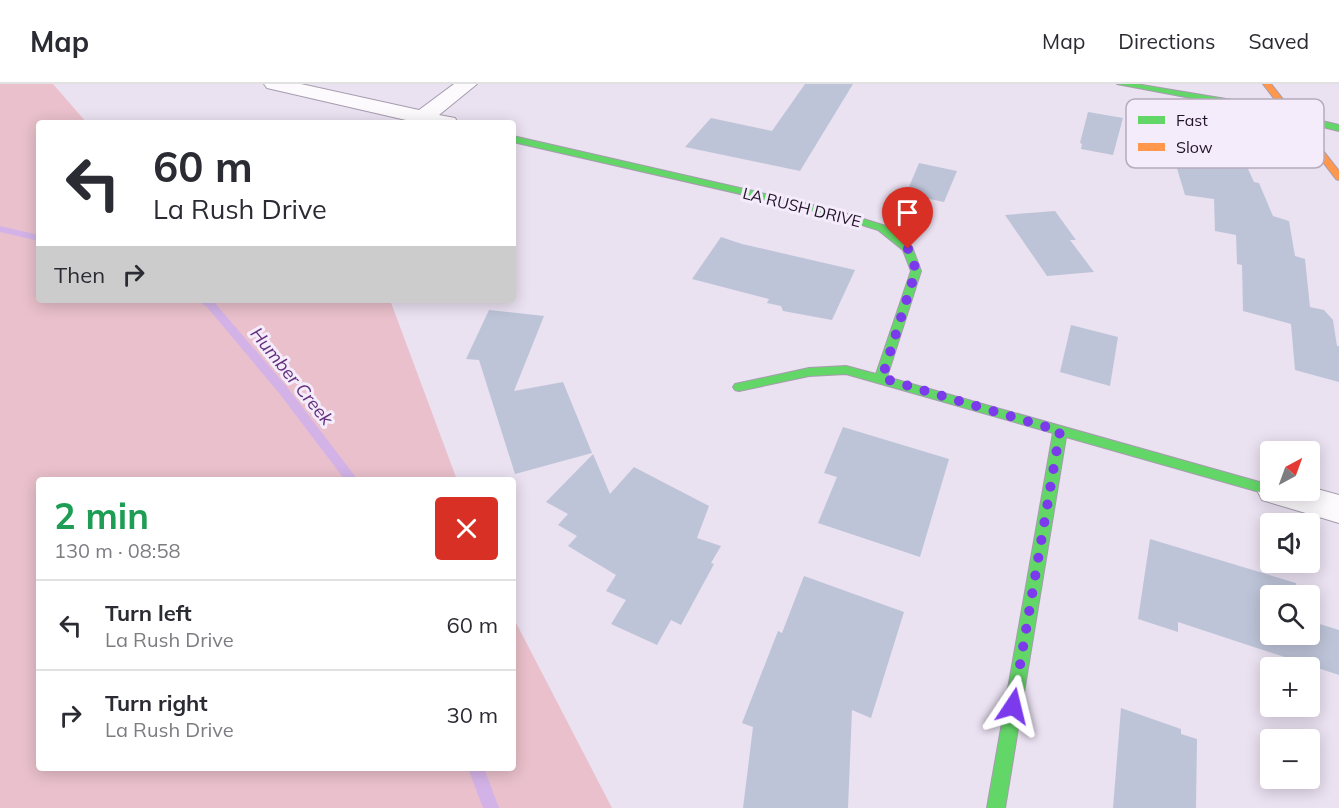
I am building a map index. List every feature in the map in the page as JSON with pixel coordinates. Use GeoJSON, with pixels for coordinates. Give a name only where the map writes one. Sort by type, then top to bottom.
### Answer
{"type":"FeatureCollection","features":[{"type":"Feature","properties":{"kind":"street"},"geometry":{"type":"LineString","coordinates":[[274,84],[435,120]]}},
{"type":"Feature","properties":{"kind":"street"},"geometry":{"type":"LineString","coordinates":[[423,117],[467,84]]}},
{"type":"Feature","properties":{"kind":"street"},"geometry":{"type":"LineString","coordinates":[[1121,84],[1204,99]]}},
{"type":"Feature","properties":{"kind":"street"},"geometry":{"type":"LineString","coordinates":[[1267,84],[1279,99]]}},
{"type":"Feature","properties":{"kind":"street"},"geometry":{"type":"LineString","coordinates":[[1324,124],[1339,128]]}},
{"type":"Feature","properties":{"kind":"street","name":"LA RUSH DRIVE"},"geometry":{"type":"LineString","coordinates":[[516,140],[831,212],[882,228],[908,249],[916,270],[882,378]]}},
{"type":"Feature","properties":{"kind":"street"},"geometry":{"type":"LineString","coordinates":[[1324,157],[1339,177]]}},
{"type":"Feature","properties":{"kind":"street"},"geometry":{"type":"LineString","coordinates":[[739,387],[809,372],[846,370],[882,378],[1260,487]]}},
{"type":"Feature","properties":{"kind":"street"},"geometry":{"type":"LineString","coordinates":[[996,808],[1060,431]]}},
{"type":"Feature","properties":{"kind":"street"},"geometry":{"type":"LineString","coordinates":[[1311,501],[1339,509]]}},
{"type":"Feature","properties":{"kind":"shaded area"},"geometry":{"type":"Polygon","coordinates":[[[0,84],[53,84],[84,120],[36,120],[36,303],[391,303],[456,477],[36,477],[36,771],[516,771],[516,623],[612,808],[0,808],[0,84]]]}},
{"type":"Feature","properties":{"kind":"building"},"geometry":{"type":"Polygon","coordinates":[[[805,84],[853,84],[800,171],[685,147],[711,118],[772,131],[805,84]]]}},
{"type":"Feature","properties":{"kind":"building"},"geometry":{"type":"Polygon","coordinates":[[[1088,112],[1123,118],[1113,155],[1081,149],[1082,144],[1080,143],[1088,112]]]}},
{"type":"Feature","properties":{"kind":"building"},"geometry":{"type":"Polygon","coordinates":[[[919,163],[957,171],[944,202],[906,194],[919,163]]]}},
{"type":"Feature","properties":{"kind":"building"},"geometry":{"type":"Polygon","coordinates":[[[1177,168],[1248,168],[1254,182],[1259,183],[1273,216],[1289,221],[1295,256],[1305,259],[1310,307],[1324,310],[1333,320],[1337,346],[1339,346],[1339,382],[1295,370],[1291,324],[1243,311],[1242,265],[1237,264],[1236,235],[1215,231],[1214,199],[1185,195],[1177,168]]]}},
{"type":"Feature","properties":{"kind":"building"},"geometry":{"type":"Polygon","coordinates":[[[1055,211],[1076,240],[1070,240],[1094,272],[1047,276],[1005,215],[1055,211]]]}},
{"type":"Feature","properties":{"kind":"building"},"geometry":{"type":"Polygon","coordinates":[[[721,237],[855,270],[832,320],[783,311],[781,306],[767,303],[769,299],[692,279],[721,237]]]}},
{"type":"Feature","properties":{"kind":"building"},"geometry":{"type":"Polygon","coordinates":[[[489,310],[544,316],[514,391],[563,382],[592,453],[515,474],[479,360],[466,359],[489,310]]]}},
{"type":"Feature","properties":{"kind":"building"},"geometry":{"type":"Polygon","coordinates":[[[1071,325],[1118,337],[1110,386],[1060,372],[1071,325]]]}},
{"type":"Feature","properties":{"kind":"building"},"geometry":{"type":"Polygon","coordinates":[[[843,427],[949,459],[920,557],[818,523],[837,477],[824,473],[843,427]]]}},
{"type":"Feature","properties":{"kind":"building"},"geometry":{"type":"Polygon","coordinates":[[[593,454],[610,494],[634,467],[709,506],[697,538],[721,546],[711,563],[714,564],[681,625],[671,620],[657,645],[611,624],[626,600],[606,591],[616,575],[568,546],[577,536],[558,525],[568,514],[546,502],[593,454]]]}},
{"type":"Feature","properties":{"kind":"building"},"geometry":{"type":"Polygon","coordinates":[[[1150,539],[1296,583],[1296,585],[1260,585],[1260,645],[1320,645],[1320,624],[1339,630],[1339,675],[1320,669],[1320,657],[1284,657],[1178,622],[1178,632],[1138,619],[1150,539]]]}},
{"type":"Feature","properties":{"kind":"building"},"geometry":{"type":"Polygon","coordinates":[[[804,576],[904,612],[871,718],[852,710],[848,808],[743,808],[753,727],[742,723],[778,631],[782,633],[804,576]]]}},
{"type":"Feature","properties":{"kind":"building"},"geometry":{"type":"Polygon","coordinates":[[[1121,708],[1181,729],[1181,734],[1197,739],[1196,808],[1113,808],[1121,708]]]}},
{"type":"Feature","properties":{"kind":"waterway","name":"Humber Creek"},"geometry":{"type":"LineString","coordinates":[[0,229],[36,237]]}},
{"type":"Feature","properties":{"kind":"waterway","name":"Humber Creek"},"geometry":{"type":"LineString","coordinates":[[208,303],[283,390],[350,477]]}},
{"type":"Feature","properties":{"kind":"waterway","name":"Humber Creek"},"geometry":{"type":"LineString","coordinates":[[477,771],[491,808]]}},
{"type":"Feature","properties":{"kind":"traffic: fast"},"geometry":{"type":"LineString","coordinates":[[1121,84],[1209,99]]}},
{"type":"Feature","properties":{"kind":"traffic: fast"},"geometry":{"type":"LineString","coordinates":[[1324,124],[1339,128]]}},
{"type":"Feature","properties":{"kind":"traffic: fast"},"geometry":{"type":"LineString","coordinates":[[516,140],[831,212],[882,228],[908,249],[916,271],[881,378]]}},
{"type":"Feature","properties":{"kind":"traffic: fast"},"geometry":{"type":"LineString","coordinates":[[739,387],[809,372],[846,370],[1260,487]]}},
{"type":"Feature","properties":{"kind":"traffic: fast"},"geometry":{"type":"LineString","coordinates":[[996,808],[1060,431]]}},
{"type":"Feature","properties":{"kind":"traffic: slow"},"geometry":{"type":"LineString","coordinates":[[1267,84],[1279,99]]}},
{"type":"Feature","properties":{"kind":"traffic: slow"},"geometry":{"type":"LineString","coordinates":[[1324,158],[1339,177]]}},
{"type":"Feature","properties":{"kind":"route"},"geometry":{"type":"LineString","coordinates":[[908,249],[916,270],[882,378],[1060,431],[1013,706]]}}]}
